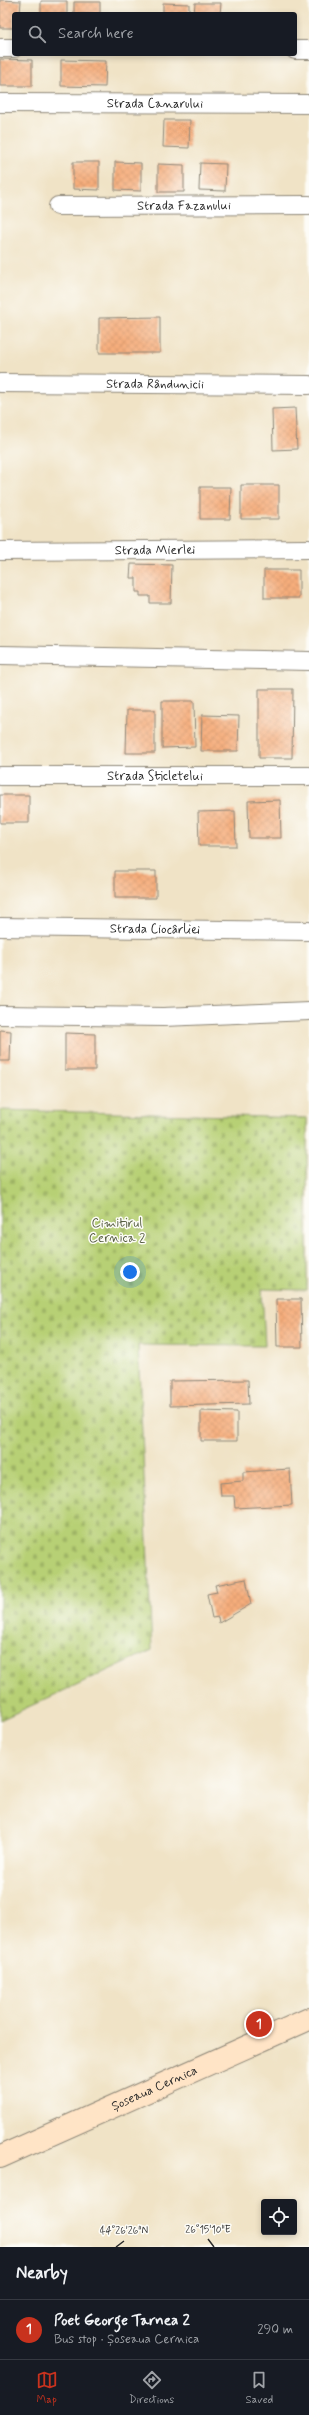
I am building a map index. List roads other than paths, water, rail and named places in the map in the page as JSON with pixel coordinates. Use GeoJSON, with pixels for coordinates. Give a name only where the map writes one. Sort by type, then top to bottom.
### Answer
{"type":"FeatureCollection","features":[{"type":"Feature","properties":{"kind":"main road","name":"Șoseaua Cernica"},"geometry":{"type":"LineString","coordinates":[[0,2157],[309,2019]]}},
{"type":"Feature","properties":{"kind":"street"},"geometry":{"type":"LineString","coordinates":[[0,48],[12,48]]}},
{"type":"Feature","properties":{"kind":"street"},"geometry":{"type":"LineString","coordinates":[[297,50],[309,50]]}},
{"type":"Feature","properties":{"kind":"street","name":"Strada Canarului"},"geometry":{"type":"LineString","coordinates":[[0,103],[309,104]]}},
{"type":"Feature","properties":{"kind":"street","name":"Strada Fazanului"},"geometry":{"type":"LineString","coordinates":[[58,206],[309,206]]}},
{"type":"Feature","properties":{"kind":"street","name":"Strada Rândunicii"},"geometry":{"type":"LineString","coordinates":[[0,383],[309,385]]}},
{"type":"Feature","properties":{"kind":"street","name":"Strada Mierlei"},"geometry":{"type":"LineString","coordinates":[[0,551],[309,550]]}},
{"type":"Feature","properties":{"kind":"street"},"geometry":{"type":"LineString","coordinates":[[0,655],[309,661]]}},
{"type":"Feature","properties":{"kind":"street","name":"Strada Sticletelui"},"geometry":{"type":"LineString","coordinates":[[0,776],[309,776]]}},
{"type":"Feature","properties":{"kind":"street","name":"Strada Ciocârliei"},"geometry":{"type":"LineString","coordinates":[[0,927],[309,931]]}},
{"type":"Feature","properties":{"kind":"street"},"geometry":{"type":"LineString","coordinates":[[0,1015],[163,1017],[309,1011]]}},
{"type":"Feature","properties":{"kind":"place","name":"Poet George Tarnea 2"},"geometry":{"type":"Point","coordinates":[259,2024]}},
{"type":"Feature","properties":{"kind":"park label","name":"Cimitirul Cernica 2"},"geometry":{"type":"Point","coordinates":[117,1230]}}]}
